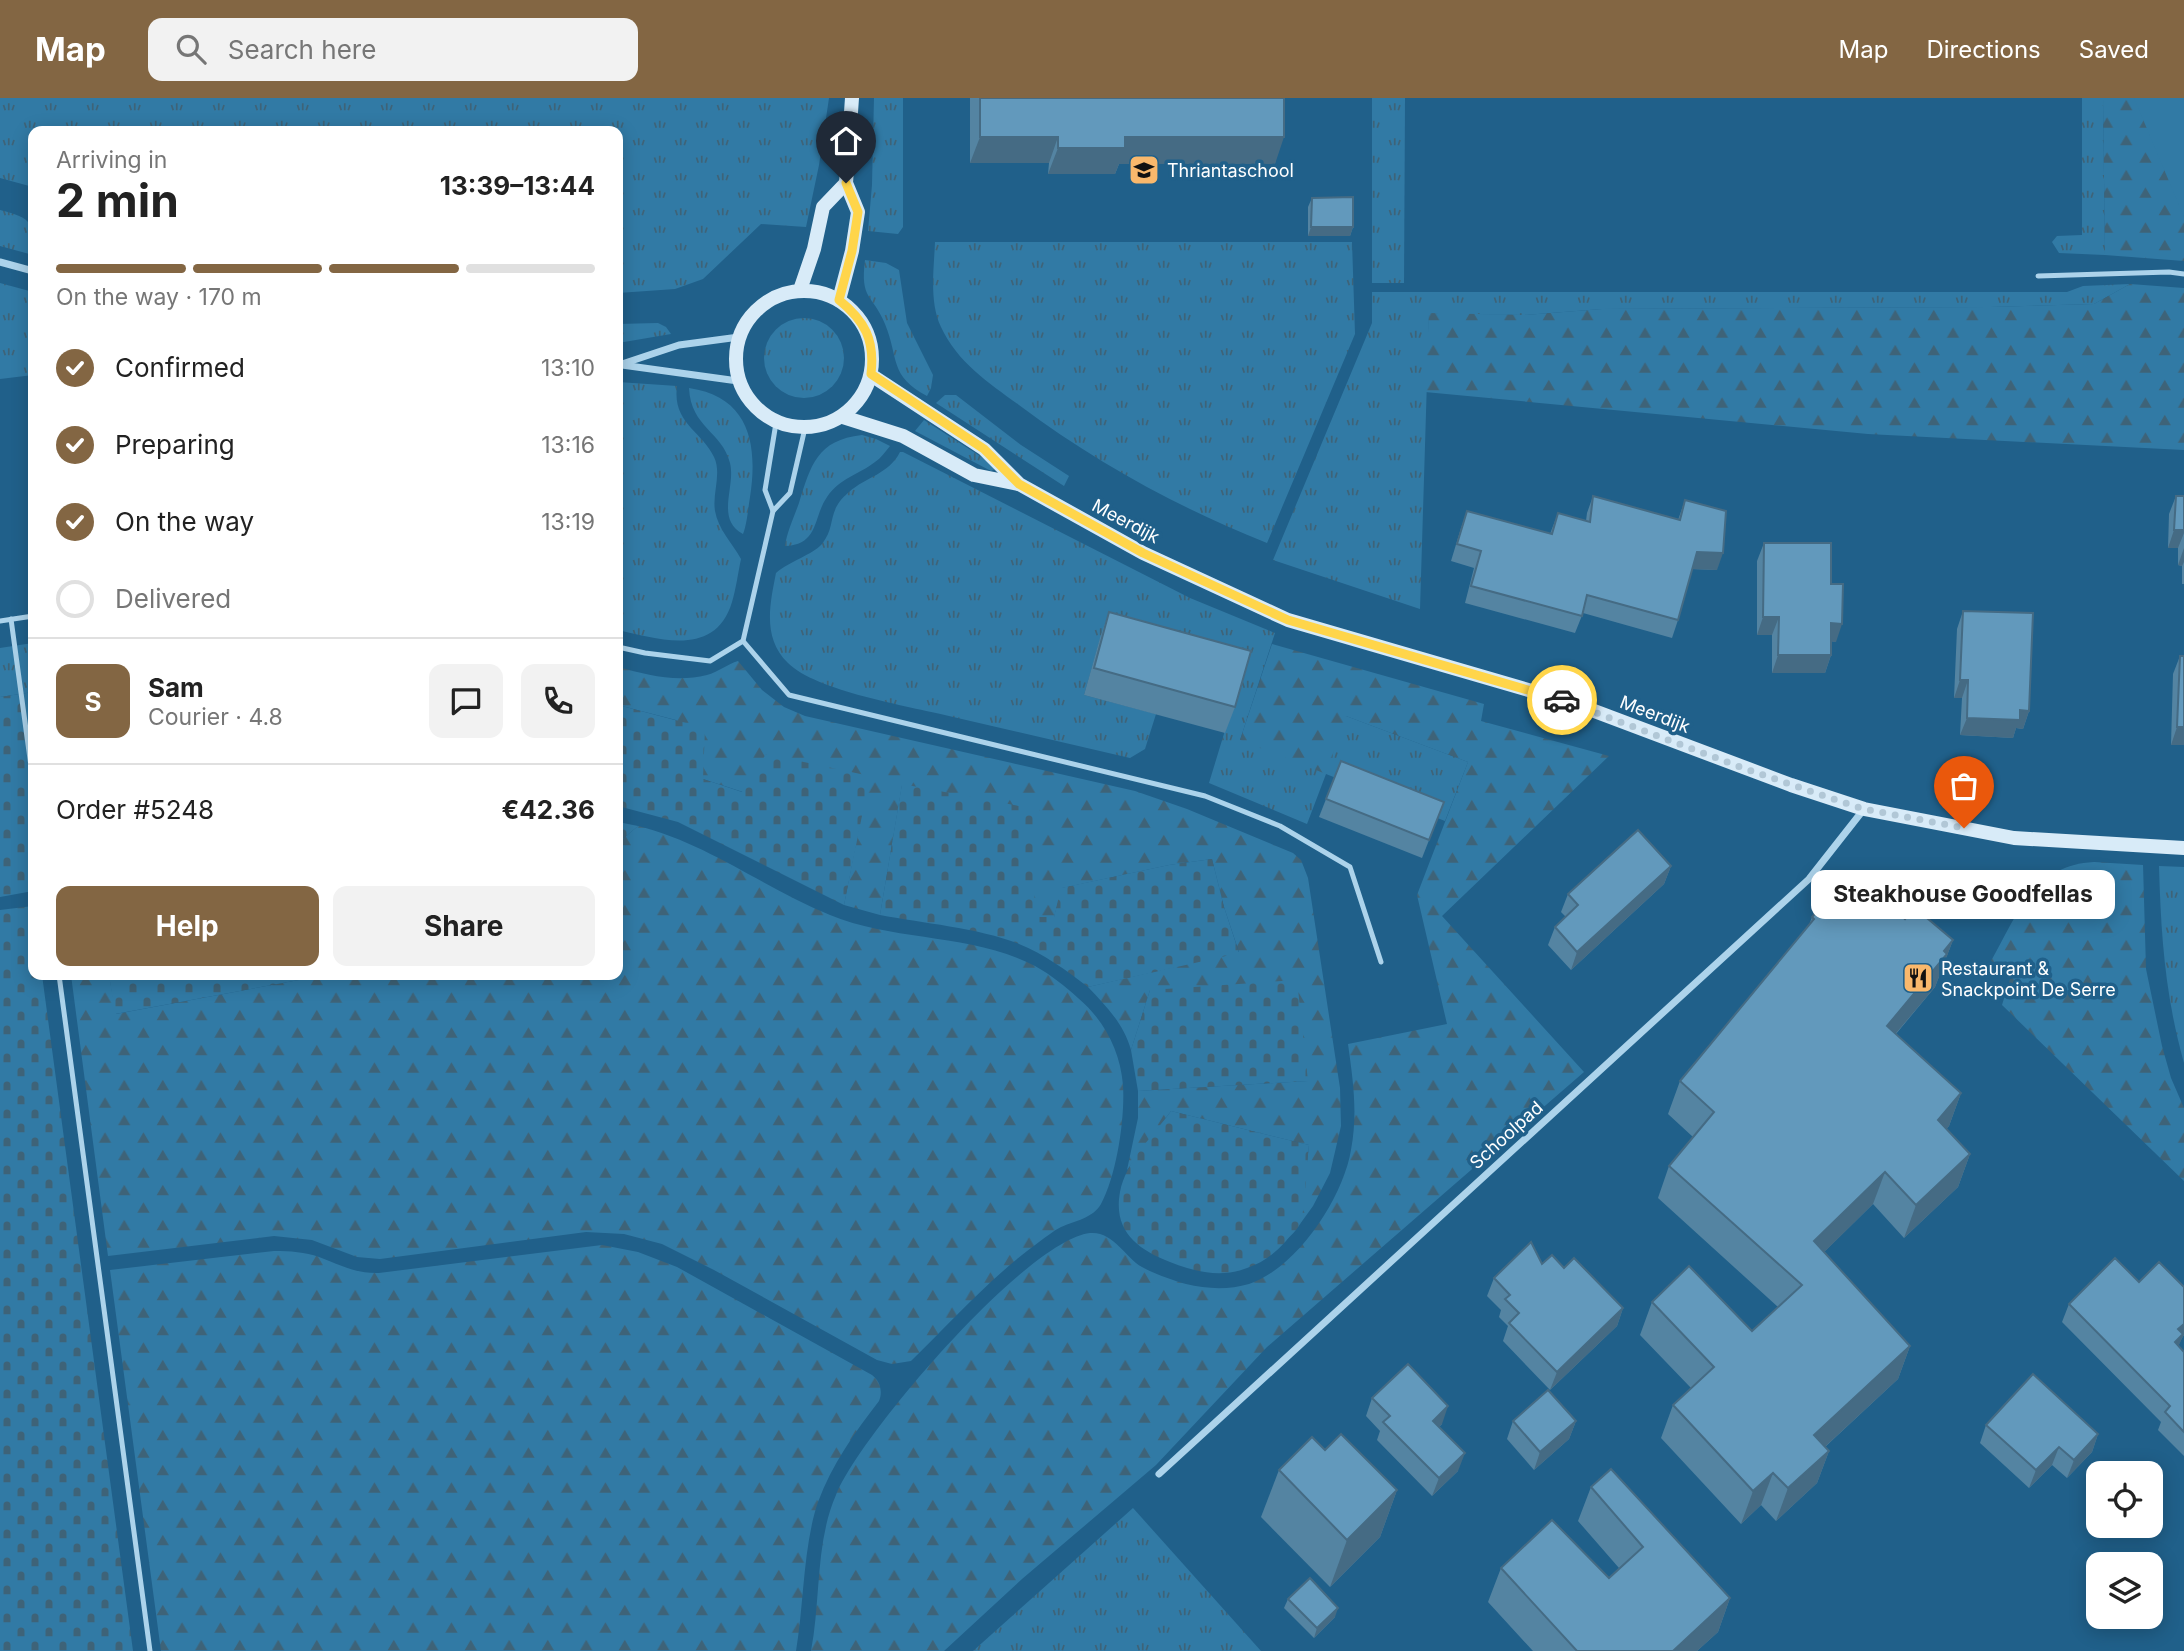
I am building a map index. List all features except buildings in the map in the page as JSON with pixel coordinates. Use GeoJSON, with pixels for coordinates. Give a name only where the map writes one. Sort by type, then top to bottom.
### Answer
{"type":"FeatureCollection","features":[{"type":"Feature","properties":{"kind":"street"},"geometry":{"type":"LineString","coordinates":[[839,300],[852,251],[858,212],[846,183],[852,98]]}},
{"type":"Feature","properties":{"kind":"street"},"geometry":{"type":"LineString","coordinates":[[800,290],[814,248],[823,207],[846,183]]}},
{"type":"Feature","properties":{"kind":"street"},"geometry":{"type":"LineString","coordinates":[[0,262],[28,270]]}},
{"type":"Feature","properties":{"kind":"street"},"geometry":{"type":"LineString","coordinates":[[800,290],[820,292],[839,300],[863,324],[870,340],[873,358],[871,374],[861,398],[843,416],[824,425],[805,428],[776,423],[760,413],[747,398],[738,381],[735,359],[738,337],[748,319],[762,304],[780,295],[800,290]]}},
{"type":"Feature","properties":{"kind":"street"},"geometry":{"type":"LineString","coordinates":[[623,363],[679,345],[738,337]]}},
{"type":"Feature","properties":{"kind":"street"},"geometry":{"type":"LineString","coordinates":[[623,366],[738,381]]}},
{"type":"Feature","properties":{"kind":"street","name":"Meerdijk"},"geometry":{"type":"LineString","coordinates":[[871,374],[984,449],[1019,484],[1143,553],[1288,620],[1573,703],[1779,781],[1864,809],[2014,838],[2184,848]]}},
{"type":"Feature","properties":{"kind":"street","name":"Meerdijk"},"geometry":{"type":"LineString","coordinates":[[843,416],[903,436],[974,475],[1019,484]]}},
{"type":"Feature","properties":{"kind":"street","name":"Schoolpad"},"geometry":{"type":"LineString","coordinates":[[1159,1474],[1810,879],[1864,809]]}},
{"type":"Feature","properties":{"kind":"lane"},"geometry":{"type":"LineString","coordinates":[[2038,276],[2169,272],[2184,274]]}},
{"type":"Feature","properties":{"kind":"lane"},"geometry":{"type":"LineString","coordinates":[[773,510],[765,490],[776,423]]}},
{"type":"Feature","properties":{"kind":"lane"},"geometry":{"type":"LineString","coordinates":[[623,648],[710,661],[743,641],[773,510],[790,493],[805,428]]}},
{"type":"Feature","properties":{"kind":"lane"},"geometry":{"type":"LineString","coordinates":[[0,621],[28,617]]}},
{"type":"Feature","properties":{"kind":"lane"},"geometry":{"type":"LineString","coordinates":[[11,619],[28,744]]}},
{"type":"Feature","properties":{"kind":"lane"},"geometry":{"type":"LineString","coordinates":[[743,641],[789,695],[1205,796],[1279,826],[1350,867],[1381,962]]}},
{"type":"Feature","properties":{"kind":"lane"},"geometry":{"type":"LineString","coordinates":[[61,980],[150,1651]]}},
{"type":"Feature","properties":{"kind":"green space"},"geometry":{"type":"Polygon","coordinates":[[[0,98],[829,98],[806,227],[761,224],[703,279],[675,289],[623,293],[623,126],[28,126],[28,186],[0,178],[0,98]]]}},
{"type":"Feature","properties":{"kind":"green space"},"geometry":{"type":"Polygon","coordinates":[[[874,98],[903,98],[903,227],[898,234],[868,231],[874,98]]]}},
{"type":"Feature","properties":{"kind":"green space"},"geometry":{"type":"Polygon","coordinates":[[[1372,98],[1405,98],[1404,283],[1372,283],[1372,98]]]}},
{"type":"Feature","properties":{"kind":"green space"},"geometry":{"type":"Polygon","coordinates":[[[2082,98],[2103,98],[2105,255],[2059,253],[2052,242],[2057,236],[2082,235],[2082,98]]]}},
{"type":"Feature","properties":{"kind":"green space"},"geometry":{"type":"Polygon","coordinates":[[[2103,98],[2184,98],[2184,261],[2105,255],[2103,98]]]}},
{"type":"Feature","properties":{"kind":"green space"},"geometry":{"type":"Polygon","coordinates":[[[2134,98],[2184,98],[2184,217],[2134,98]]]}},
{"type":"Feature","properties":{"kind":"green space"},"geometry":{"type":"Polygon","coordinates":[[[0,210],[28,222],[28,254],[0,246],[0,210]]]}},
{"type":"Feature","properties":{"kind":"green space"},"geometry":{"type":"Polygon","coordinates":[[[935,242],[1352,242],[1355,334],[1267,543],[1202,515],[1138,482],[1077,446],[975,371],[956,351],[937,317],[933,285],[935,242]]]}},
{"type":"Feature","properties":{"kind":"green space"},"geometry":{"type":"Polygon","coordinates":[[[865,260],[886,263],[899,270],[907,323],[933,375],[927,396],[906,381],[897,365],[885,324],[866,290],[865,260]]]}},
{"type":"Feature","properties":{"kind":"green space"},"geometry":{"type":"Polygon","coordinates":[[[0,283],[28,291],[28,376],[0,379],[0,283]]]}},
{"type":"Feature","properties":{"kind":"green space"},"geometry":{"type":"Polygon","coordinates":[[[2130,284],[2094,304],[1602,309],[1525,315],[1429,314],[1420,609],[1273,560],[1372,323],[1372,292],[2067,292],[2083,286],[2130,284]]]}},
{"type":"Feature","properties":{"kind":"green space"},"geometry":{"type":"Polygon","coordinates":[[[2130,284],[2184,288],[2184,450],[1868,434],[1425,392],[1429,313],[1525,315],[1602,309],[2094,304],[2130,284]]]}},
{"type":"Feature","properties":{"kind":"green space"},"geometry":{"type":"Polygon","coordinates":[[[804,318],[819,321],[832,330],[841,343],[844,358],[841,373],[832,386],[819,395],[804,398],[789,395],[776,386],[767,373],[764,358],[767,343],[776,330],[789,321],[804,318]]]}},
{"type":"Feature","properties":{"kind":"green space"},"geometry":{"type":"Polygon","coordinates":[[[658,323],[666,327],[671,334],[623,342],[623,324],[658,323]]]}},
{"type":"Feature","properties":{"kind":"green space"},"geometry":{"type":"Polygon","coordinates":[[[623,382],[677,386],[677,399],[683,418],[714,457],[717,477],[715,511],[722,530],[741,559],[732,602],[724,620],[713,631],[699,638],[684,640],[623,631],[623,382]]]}},
{"type":"Feature","properties":{"kind":"green space"},"geometry":{"type":"Polygon","coordinates":[[[689,388],[709,393],[725,402],[737,413],[745,426],[750,442],[752,478],[743,534],[735,528],[728,511],[731,472],[726,452],[695,412],[689,388]]]}},
{"type":"Feature","properties":{"kind":"green space"},"geometry":{"type":"Polygon","coordinates":[[[945,395],[956,395],[1021,445],[1069,476],[1064,486],[936,403],[945,395]]]}},
{"type":"Feature","properties":{"kind":"green space"},"geometry":{"type":"Polygon","coordinates":[[[924,420],[994,465],[995,469],[991,471],[915,431],[924,420]]]}},
{"type":"Feature","properties":{"kind":"green space"},"geometry":{"type":"Polygon","coordinates":[[[862,435],[890,446],[877,460],[832,491],[823,505],[814,529],[804,541],[785,546],[812,466],[818,457],[835,442],[862,435]]]}},
{"type":"Feature","properties":{"kind":"green space"},"geometry":{"type":"Polygon","coordinates":[[[900,452],[1190,598],[1275,633],[1240,740],[1346,716],[1468,762],[1445,821],[1326,774],[1307,824],[1209,783],[1241,678],[1100,639],[1084,695],[1156,714],[1145,749],[1130,758],[864,696],[819,682],[801,673],[780,653],[771,632],[770,609],[776,573],[822,544],[827,537],[837,505],[842,499],[890,465],[900,452]]]}},
{"type":"Feature","properties":{"kind":"green space"},"geometry":{"type":"Polygon","coordinates":[[[28,644],[28,693],[0,697],[0,648],[28,644]]]}},
{"type":"Feature","properties":{"kind":"green space"},"geometry":{"type":"Polygon","coordinates":[[[1272,644],[1484,704],[1481,721],[1609,756],[1442,916],[1584,1072],[1267,1347],[1156,1465],[1022,1579],[944,1651],[811,1651],[821,1552],[829,1513],[836,1495],[851,1467],[910,1388],[988,1303],[1027,1268],[1062,1244],[1090,1233],[1098,1233],[1112,1240],[1147,1270],[1186,1284],[1226,1288],[1249,1284],[1267,1276],[1284,1263],[1315,1229],[1328,1209],[1346,1169],[1353,1136],[1354,1110],[1348,1044],[1447,1024],[1417,895],[1468,762],[1346,716],[1326,774],[1240,740],[1272,644]]]}},
{"type":"Feature","properties":{"kind":"green space"},"geometry":{"type":"Polygon","coordinates":[[[738,661],[762,690],[784,707],[805,716],[1135,791],[1187,809],[1293,853],[1301,860],[1308,878],[1340,1088],[1341,1126],[1330,1173],[1300,1224],[1309,1145],[1171,1111],[1127,1170],[1138,1118],[1138,1091],[1308,1081],[1150,990],[1131,1050],[1119,1024],[1088,987],[1239,952],[1212,859],[1169,865],[1062,888],[1054,917],[1033,917],[902,785],[880,915],[844,905],[869,776],[743,792],[703,779],[676,720],[623,706],[623,668],[673,678],[696,677],[738,661]]]}},
{"type":"Feature","properties":{"kind":"green space"},"geometry":{"type":"Polygon","coordinates":[[[28,693],[28,892],[0,897],[0,697],[28,693]]]}},
{"type":"Feature","properties":{"kind":"green space"},"geometry":{"type":"Polygon","coordinates":[[[623,706],[705,728],[703,779],[742,792],[766,754],[870,776],[844,905],[678,822],[623,807],[623,706]]]}},
{"type":"Feature","properties":{"kind":"green space"},"geometry":{"type":"Polygon","coordinates":[[[902,784],[1040,810],[1033,917],[1054,917],[1061,888],[1169,865],[1212,859],[1239,953],[1088,987],[1046,958],[1004,938],[880,915],[902,784]]]}},
{"type":"Feature","properties":{"kind":"green space"},"geometry":{"type":"Polygon","coordinates":[[[623,823],[638,826],[623,839],[623,823]]]}},
{"type":"Feature","properties":{"kind":"green space"},"geometry":{"type":"Polygon","coordinates":[[[638,826],[663,834],[688,843],[830,915],[881,930],[960,942],[1011,955],[1041,969],[1068,989],[1103,1026],[1114,1048],[1123,1085],[1119,1146],[1107,1192],[1098,1209],[1089,1216],[1055,1230],[1005,1269],[911,1361],[892,1364],[877,1360],[662,1244],[624,1234],[586,1232],[380,1259],[357,1257],[312,1240],[274,1236],[108,1256],[72,980],[110,980],[116,1014],[299,980],[623,980],[623,839],[638,826]]]}},
{"type":"Feature","properties":{"kind":"green space"},"geometry":{"type":"Polygon","coordinates":[[[2094,862],[2143,865],[2146,969],[2162,1046],[2171,1078],[2184,1108],[2184,1181],[2002,1005],[2011,976],[1991,961],[2019,910],[2029,895],[2056,872],[2073,865],[2094,862]]]}},
{"type":"Feature","properties":{"kind":"green space"},"geometry":{"type":"Polygon","coordinates":[[[2159,866],[2184,867],[2184,1063],[2172,1013],[2165,965],[2159,866]]]}},
{"type":"Feature","properties":{"kind":"green space"},"geometry":{"type":"Polygon","coordinates":[[[28,907],[28,980],[43,980],[133,1651],[0,1651],[0,910],[28,907]]]}},
{"type":"Feature","properties":{"kind":"green space"},"geometry":{"type":"Polygon","coordinates":[[[110,980],[299,980],[115,1014],[110,980]]]}},
{"type":"Feature","properties":{"kind":"green space"},"geometry":{"type":"Polygon","coordinates":[[[1297,980],[1308,1081],[1138,1091],[1131,1050],[1150,990],[1297,980]]]}},
{"type":"Feature","properties":{"kind":"green space"},"geometry":{"type":"Polygon","coordinates":[[[1171,1111],[1309,1145],[1300,1224],[1282,1245],[1263,1260],[1228,1273],[1189,1269],[1147,1251],[1130,1237],[1124,1228],[1119,1206],[1123,1181],[1134,1159],[1171,1111]]]}},
{"type":"Feature","properties":{"kind":"green space"},"geometry":{"type":"Polygon","coordinates":[[[602,1245],[638,1252],[677,1267],[872,1375],[879,1383],[879,1401],[845,1449],[818,1502],[807,1556],[796,1651],[161,1651],[110,1270],[280,1251],[308,1254],[341,1266],[379,1273],[602,1245]]]}},
{"type":"Feature","properties":{"kind":"green space"},"geometry":{"type":"Polygon","coordinates":[[[1133,1508],[1261,1651],[973,1651],[1133,1508]]]}},
{"type":"Feature","properties":{"kind":"way so far"},"geometry":{"type":"LineString","coordinates":[[1562,700],[1743,768],[1864,809],[1964,828]]}},
{"type":"Feature","properties":{"kind":"place","name":"Thriantaschool"},"geometry":{"type":"Point","coordinates":[1144,170]}},
{"type":"Feature","properties":{"kind":"place","name":"Steakhouse Goodfellas"},"geometry":{"type":"Point","coordinates":[1964,828]}},
{"type":"Feature","properties":{"kind":"place","name":"Restaurant & Snackpoint De Serre"},"geometry":{"type":"Point","coordinates":[1918,978]}},
{"type":"Feature","properties":{"kind":"route"},"geometry":{"type":"LineString","coordinates":[[846,183],[858,212],[852,251],[839,300],[863,324],[870,340],[873,358],[871,374],[984,449],[1019,484],[1143,553],[1288,620],[1562,700]]}}]}
